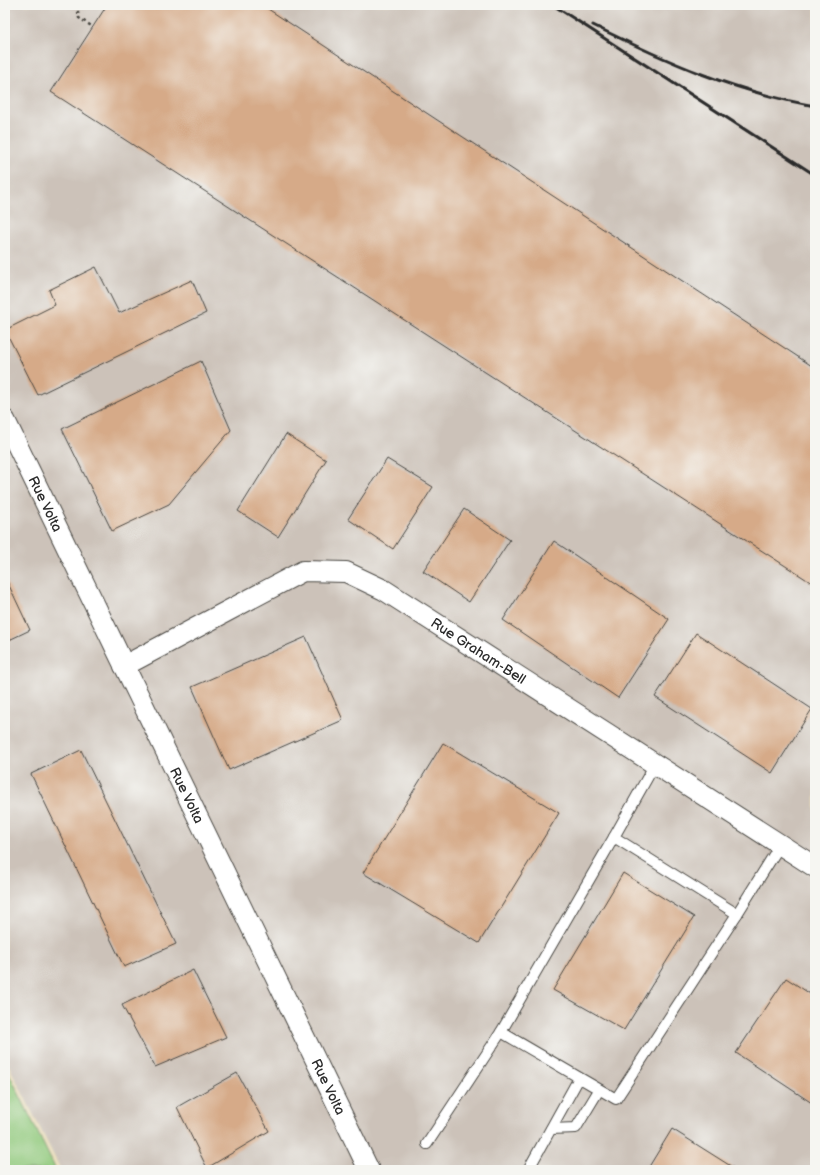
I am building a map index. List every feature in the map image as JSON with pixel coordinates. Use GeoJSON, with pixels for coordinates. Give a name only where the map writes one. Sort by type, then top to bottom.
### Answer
{"type":"FeatureCollection","features":[{"type":"Feature","properties":{"kind":"street","name":"Rue Volta"},"geometry":{"type":"LineString","coordinates":[[5,420],[369,1170]]}},
{"type":"Feature","properties":{"kind":"street","name":"Rue Graham-Bell"},"geometry":{"type":"LineString","coordinates":[[124,666],[303,571],[346,572],[384,590],[815,867]]}},
{"type":"Feature","properties":{"kind":"lane"},"geometry":{"type":"LineString","coordinates":[[427,1144],[501,1032],[614,837],[654,764]]}},
{"type":"Feature","properties":{"kind":"lane"},"geometry":{"type":"LineString","coordinates":[[614,837],[737,914]]}},
{"type":"Feature","properties":{"kind":"lane"},"geometry":{"type":"LineString","coordinates":[[501,1032],[616,1100],[716,947],[780,844]]}},
{"type":"Feature","properties":{"kind":"lane"},"geometry":{"type":"LineString","coordinates":[[528,1170],[580,1078]]}},
{"type":"Feature","properties":{"kind":"lane"},"geometry":{"type":"LineString","coordinates":[[551,1129],[576,1128],[599,1090]]}},
{"type":"Feature","properties":{"kind":"path"},"geometry":{"type":"LineString","coordinates":[[77,5],[79,18],[93,27]]}},
{"type":"Feature","properties":{"kind":"path"},"geometry":{"type":"LineString","coordinates":[[810,994],[815,987]]}},
{"type":"Feature","properties":{"kind":"shaded area"},"geometry":{"type":"Polygon","coordinates":[[[5,5],[815,5],[815,1170],[61,1170],[5,1058],[5,5]]]}},
{"type":"Feature","properties":{"kind":"green space"},"geometry":{"type":"Polygon","coordinates":[[[5,1065],[56,1170],[5,1170],[5,1065]]]}},
{"type":"Feature","properties":{"kind":"building"},"geometry":{"type":"Polygon","coordinates":[[[107,5],[262,5],[815,368],[815,585],[51,92],[107,5]]]}},
{"type":"Feature","properties":{"kind":"building"},"geometry":{"type":"Polygon","coordinates":[[[96,267],[119,313],[192,280],[206,313],[38,395],[5,330],[55,305],[49,290],[96,267]]]}},
{"type":"Feature","properties":{"kind":"building"},"geometry":{"type":"Polygon","coordinates":[[[201,361],[231,430],[169,504],[112,531],[62,429],[201,361]]]}},
{"type":"Feature","properties":{"kind":"building"},"geometry":{"type":"Polygon","coordinates":[[[286,434],[326,460],[278,537],[238,511],[286,434]]]}},
{"type":"Feature","properties":{"kind":"building"},"geometry":{"type":"Polygon","coordinates":[[[387,459],[433,487],[393,549],[348,519],[387,459]]]}},
{"type":"Feature","properties":{"kind":"building"},"geometry":{"type":"Polygon","coordinates":[[[464,509],[510,540],[469,602],[423,571],[464,509]]]}},
{"type":"Feature","properties":{"kind":"building"},"geometry":{"type":"Polygon","coordinates":[[[554,541],[669,619],[618,698],[503,620],[554,541]]]}},
{"type":"Feature","properties":{"kind":"building"},"geometry":{"type":"Polygon","coordinates":[[[5,577],[30,630],[5,642],[5,577]]]}},
{"type":"Feature","properties":{"kind":"building"},"geometry":{"type":"Polygon","coordinates":[[[696,633],[812,709],[772,773],[655,697],[696,633]]]}},
{"type":"Feature","properties":{"kind":"building"},"geometry":{"type":"Polygon","coordinates":[[[306,637],[343,720],[229,770],[192,687],[306,637]]]}},
{"type":"Feature","properties":{"kind":"building"},"geometry":{"type":"Polygon","coordinates":[[[443,743],[559,813],[479,943],[363,873],[443,743]]]}},
{"type":"Feature","properties":{"kind":"building"},"geometry":{"type":"Polygon","coordinates":[[[81,750],[176,944],[124,967],[31,774],[81,750]]]}},
{"type":"Feature","properties":{"kind":"building"},"geometry":{"type":"Polygon","coordinates":[[[623,873],[694,917],[624,1030],[553,990],[623,873]]]}},
{"type":"Feature","properties":{"kind":"building"},"geometry":{"type":"Polygon","coordinates":[[[193,970],[226,1037],[155,1067],[122,1005],[193,970]]]}},
{"type":"Feature","properties":{"kind":"building"},"geometry":{"type":"Polygon","coordinates":[[[786,978],[815,997],[815,1105],[736,1053],[786,978]]]}},
{"type":"Feature","properties":{"kind":"building"},"geometry":{"type":"Polygon","coordinates":[[[237,1073],[269,1131],[207,1168],[177,1107],[237,1073]]]}},
{"type":"Feature","properties":{"kind":"building"},"geometry":{"type":"Polygon","coordinates":[[[672,1129],[737,1170],[647,1170],[672,1129]]]}},
{"type":"Feature","properties":{"kind":"railway"},"geometry":{"type":"LineString","coordinates":[[553,5],[815,175]]}},
{"type":"Feature","properties":{"kind":"railway"},"geometry":{"type":"LineString","coordinates":[[593,25],[647,51],[701,74],[729,84],[785,100],[815,106]]}}]}
